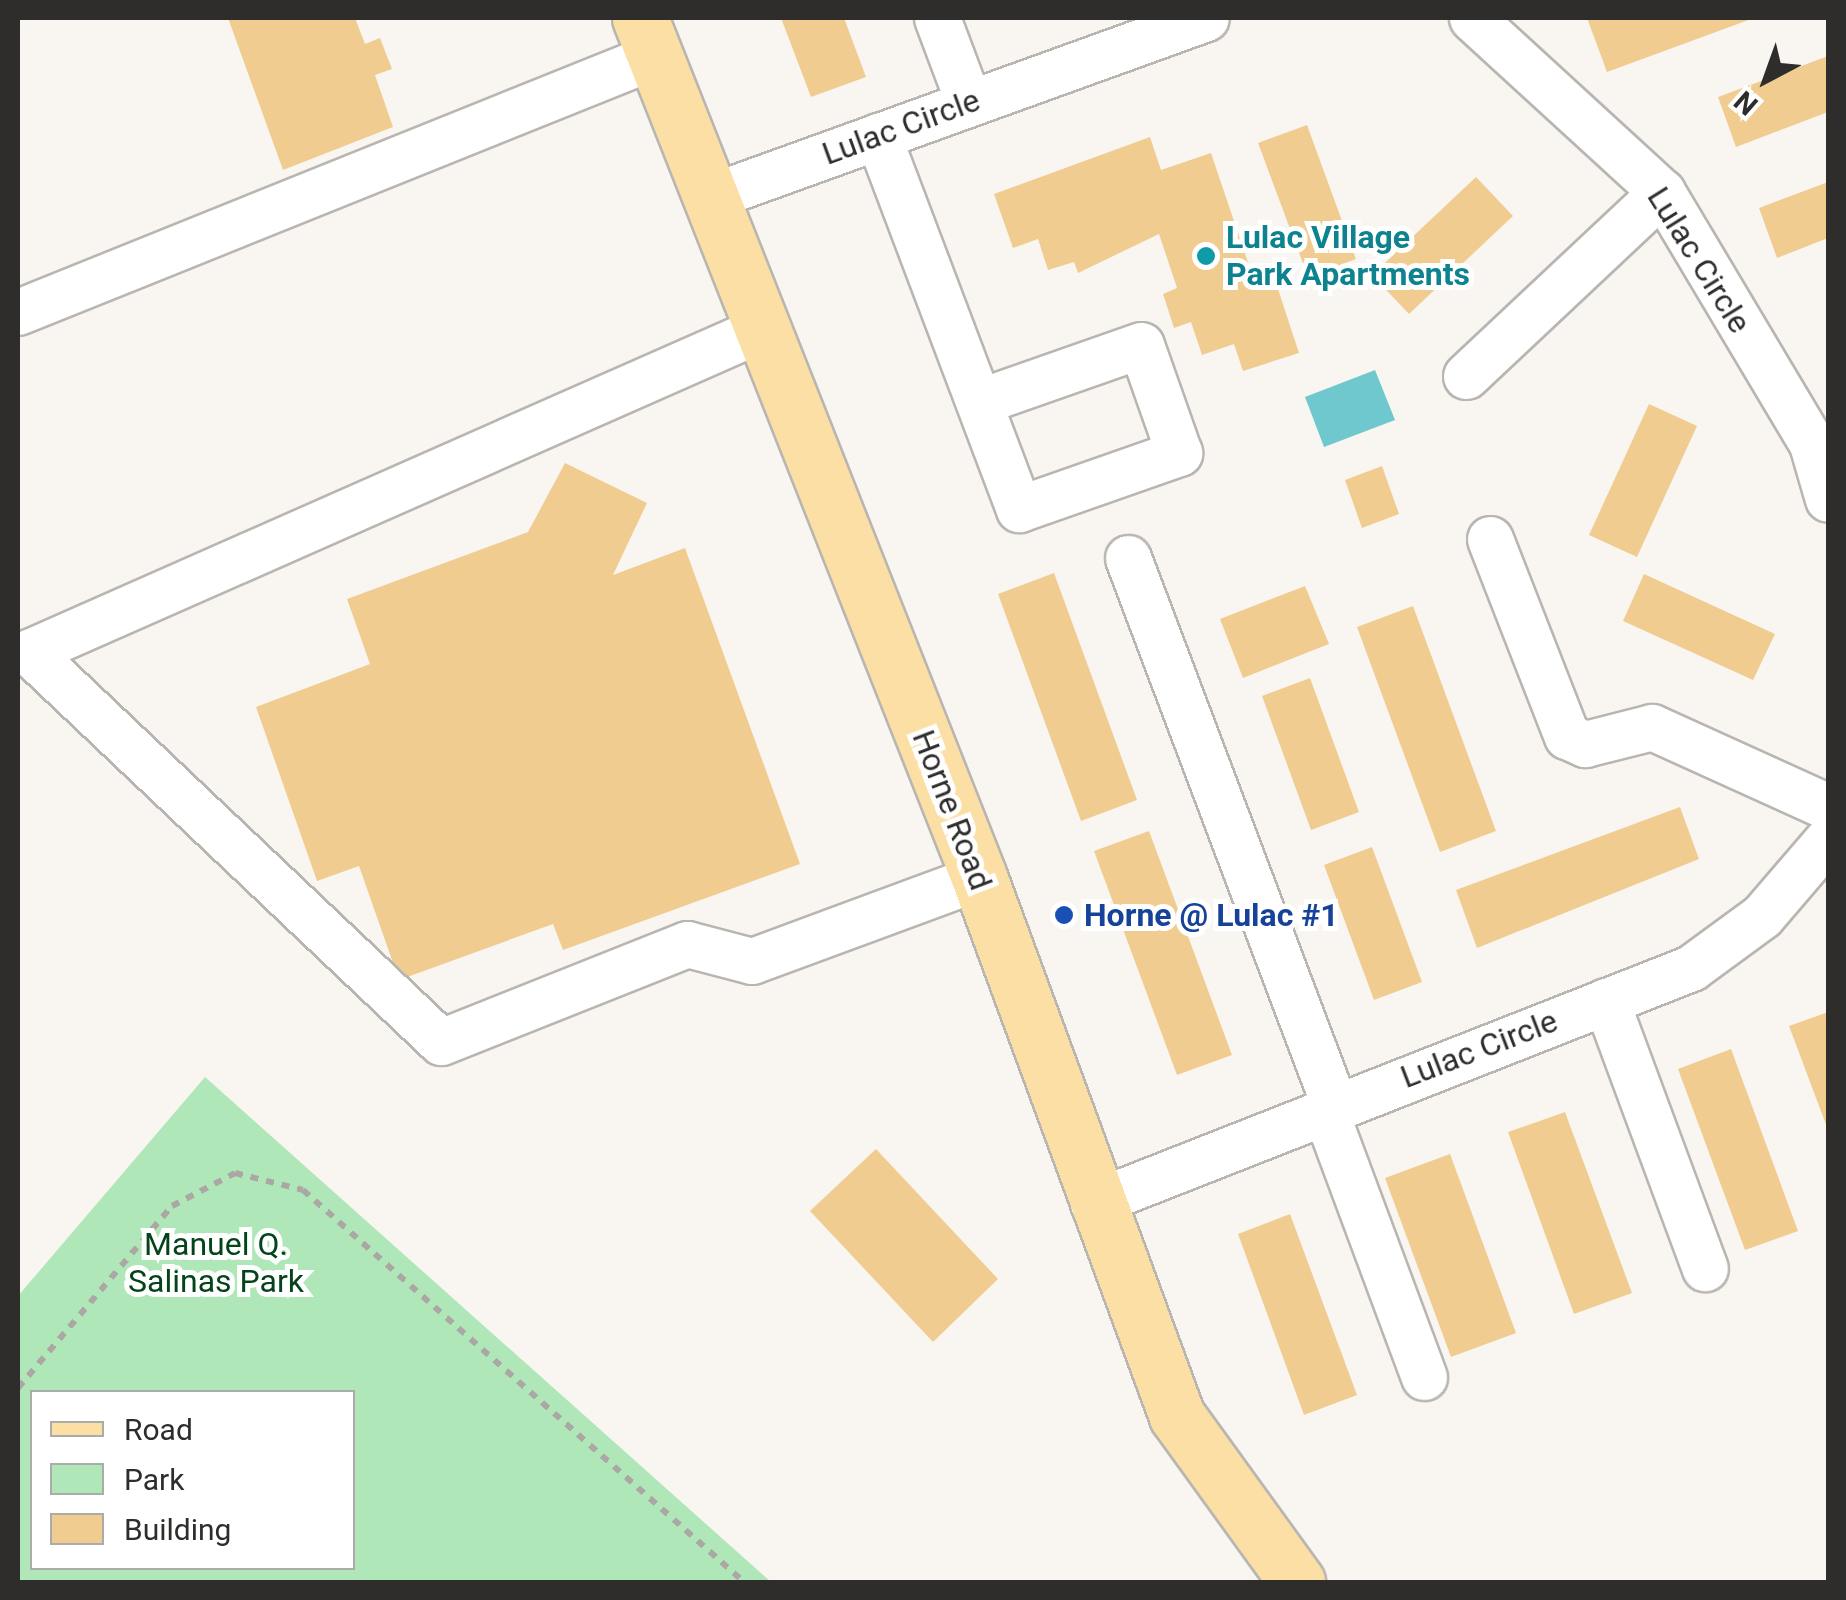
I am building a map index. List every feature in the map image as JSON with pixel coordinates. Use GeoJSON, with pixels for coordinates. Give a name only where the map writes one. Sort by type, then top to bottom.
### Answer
{"type":"FeatureCollection","features":[{"type":"Feature","properties":{"kind":"main road","name":"Horne Road"},"geometry":{"type":"LineString","coordinates":[[647,37],[979,877],[1093,1203],[1178,1416],[1297,1582]]}},
{"type":"Feature","properties":{"kind":"street"},"geometry":{"type":"LineString","coordinates":[[938,18],[969,103]]}},
{"type":"Feature","properties":{"kind":"street","name":"Lulac Circle"},"geometry":{"type":"LineString","coordinates":[[710,197],[1206,18]]}},
{"type":"Feature","properties":{"kind":"street","name":"Lulac Circle"},"geometry":{"type":"LineString","coordinates":[[1472,18],[1662,192],[1812,444],[1828,499]]}},
{"type":"Feature","properties":{"kind":"street"},"geometry":{"type":"LineString","coordinates":[[18,312],[647,37]]}},
{"type":"Feature","properties":{"kind":"street"},"geometry":{"type":"LineString","coordinates":[[878,136],[981,401],[1018,508],[1179,453],[1141,345],[981,401]]}},
{"type":"Feature","properties":{"kind":"street"},"geometry":{"type":"LineString","coordinates":[[1466,376],[1662,192]]}},
{"type":"Feature","properties":{"kind":"street"},"geometry":{"type":"LineString","coordinates":[[762,329],[29,652],[441,1042],[687,944],[752,961],[979,877]]}},
{"type":"Feature","properties":{"kind":"street"},"geometry":{"type":"LineString","coordinates":[[1490,539],[1567,736],[1585,744],[1652,727],[1828,807]]}},
{"type":"Feature","properties":{"kind":"street"},"geometry":{"type":"LineString","coordinates":[[1128,558],[1424,1377]]}},
{"type":"Feature","properties":{"kind":"street","name":"Lulac Circle"},"geometry":{"type":"LineString","coordinates":[[1093,1203],[1329,1106],[1691,968],[1762,916],[1813,885],[1828,840]]}},
{"type":"Feature","properties":{"kind":"street"},"geometry":{"type":"LineString","coordinates":[[1606,1001],[1705,1268]]}},
{"type":"Feature","properties":{"kind":"path"},"geometry":{"type":"LineString","coordinates":[[18,1388],[172,1206],[235,1172],[302,1190],[744,1582]]}},
{"type":"Feature","properties":{"kind":"green space","name":"Manuel Q. Salinas Park"},"geometry":{"type":"Polygon","coordinates":[[[205,1077],[771,1582],[18,1582],[18,1296],[205,1077]]]}},
{"type":"Feature","properties":{"kind":"water"},"geometry":{"type":"Polygon","coordinates":[[[1375,370],[1395,420],[1324,447],[1305,397],[1375,370]]]}},
{"type":"Feature","properties":{"kind":"building"},"geometry":{"type":"Polygon","coordinates":[[[228,18],[355,18],[365,44],[380,38],[392,69],[375,75],[393,127],[283,170],[228,18]]]}},
{"type":"Feature","properties":{"kind":"building"},"geometry":{"type":"Polygon","coordinates":[[[781,18],[844,18],[866,77],[811,97],[781,18]]]}},
{"type":"Feature","properties":{"kind":"building"},"geometry":{"type":"Polygon","coordinates":[[[1587,18],[1754,18],[1607,72],[1587,18]]]}},
{"type":"Feature","properties":{"kind":"building"},"geometry":{"type":"Polygon","coordinates":[[[1828,56],[1828,112],[1736,147],[1718,97],[1828,56]]]}},
{"type":"Feature","properties":{"kind":"building"},"geometry":{"type":"Polygon","coordinates":[[[1307,125],[1356,259],[1308,277],[1258,143],[1307,125]]]}},
{"type":"Feature","properties":{"kind":"building","name":"Lulac Village Park Apartments"},"geometry":{"type":"Polygon","coordinates":[[[1150,137],[1161,170],[1211,153],[1257,289],[1276,283],[1299,353],[1243,371],[1234,344],[1202,355],[1191,322],[1174,328],[1163,294],[1177,288],[1159,234],[1078,273],[1074,262],[1048,270],[1038,239],[1013,248],[994,194],[1150,137]]]}},
{"type":"Feature","properties":{"kind":"building"},"geometry":{"type":"Polygon","coordinates":[[[1476,177],[1513,216],[1409,314],[1372,275],[1476,177]]]}},
{"type":"Feature","properties":{"kind":"building"},"geometry":{"type":"Polygon","coordinates":[[[1828,182],[1828,238],[1777,258],[1759,208],[1828,182]]]}},
{"type":"Feature","properties":{"kind":"building"},"geometry":{"type":"Polygon","coordinates":[[[1649,404],[1697,426],[1637,557],[1589,535],[1649,404]]]}},
{"type":"Feature","properties":{"kind":"building"},"geometry":{"type":"Polygon","coordinates":[[[565,463],[647,503],[613,575],[685,548],[800,864],[563,950],[553,924],[399,980],[359,866],[317,881],[256,707],[370,664],[347,599],[528,532],[565,463]]]}},
{"type":"Feature","properties":{"kind":"building"},"geometry":{"type":"Polygon","coordinates":[[[1382,466],[1399,514],[1362,528],[1345,480],[1382,466]]]}},
{"type":"Feature","properties":{"kind":"building"},"geometry":{"type":"Polygon","coordinates":[[[1054,573],[1137,800],[1081,821],[998,594],[1054,573]]]}},
{"type":"Feature","properties":{"kind":"building"},"geometry":{"type":"Polygon","coordinates":[[[1644,574],[1775,634],[1753,680],[1623,621],[1644,574]]]}},
{"type":"Feature","properties":{"kind":"building"},"geometry":{"type":"Polygon","coordinates":[[[1305,586],[1329,644],[1243,678],[1220,619],[1305,586]]]}},
{"type":"Feature","properties":{"kind":"building"},"geometry":{"type":"Polygon","coordinates":[[[1413,606],[1496,831],[1440,852],[1357,627],[1413,606]]]}},
{"type":"Feature","properties":{"kind":"building"},"geometry":{"type":"Polygon","coordinates":[[[1310,678],[1359,812],[1311,830],[1262,696],[1310,678]]]}},
{"type":"Feature","properties":{"kind":"building"},"geometry":{"type":"Polygon","coordinates":[[[1680,807],[1699,859],[1477,948],[1456,890],[1680,807]]]}},
{"type":"Feature","properties":{"kind":"building"},"geometry":{"type":"Polygon","coordinates":[[[1149,831],[1232,1055],[1177,1075],[1094,851],[1149,831]]]}},
{"type":"Feature","properties":{"kind":"building"},"geometry":{"type":"Polygon","coordinates":[[[1372,847],[1422,982],[1374,1000],[1324,865],[1372,847]]]}},
{"type":"Feature","properties":{"kind":"building"},"geometry":{"type":"Polygon","coordinates":[[[1828,1012],[1828,1130],[1789,1026],[1828,1012]]]}},
{"type":"Feature","properties":{"kind":"building"},"geometry":{"type":"Polygon","coordinates":[[[1731,1049],[1798,1231],[1745,1250],[1678,1069],[1731,1049]]]}},
{"type":"Feature","properties":{"kind":"building"},"geometry":{"type":"Polygon","coordinates":[[[1565,1112],[1632,1293],[1574,1314],[1508,1132],[1565,1112]]]}},
{"type":"Feature","properties":{"kind":"building"},"geometry":{"type":"Polygon","coordinates":[[[876,1149],[998,1279],[933,1342],[810,1211],[876,1149]]]}},
{"type":"Feature","properties":{"kind":"building"},"geometry":{"type":"Polygon","coordinates":[[[1450,1154],[1516,1333],[1451,1357],[1385,1178],[1450,1154]]]}},
{"type":"Feature","properties":{"kind":"building"},"geometry":{"type":"Polygon","coordinates":[[[1290,1214],[1357,1395],[1304,1415],[1238,1234],[1290,1214]]]}},
{"type":"Feature","properties":{"kind":"place","name":"Lulac Village Park Apartments"},"geometry":{"type":"Point","coordinates":[1206,256]}},
{"type":"Feature","properties":{"kind":"place","name":"Horne @ Lulac #1"},"geometry":{"type":"Point","coordinates":[1064,915]}}]}
